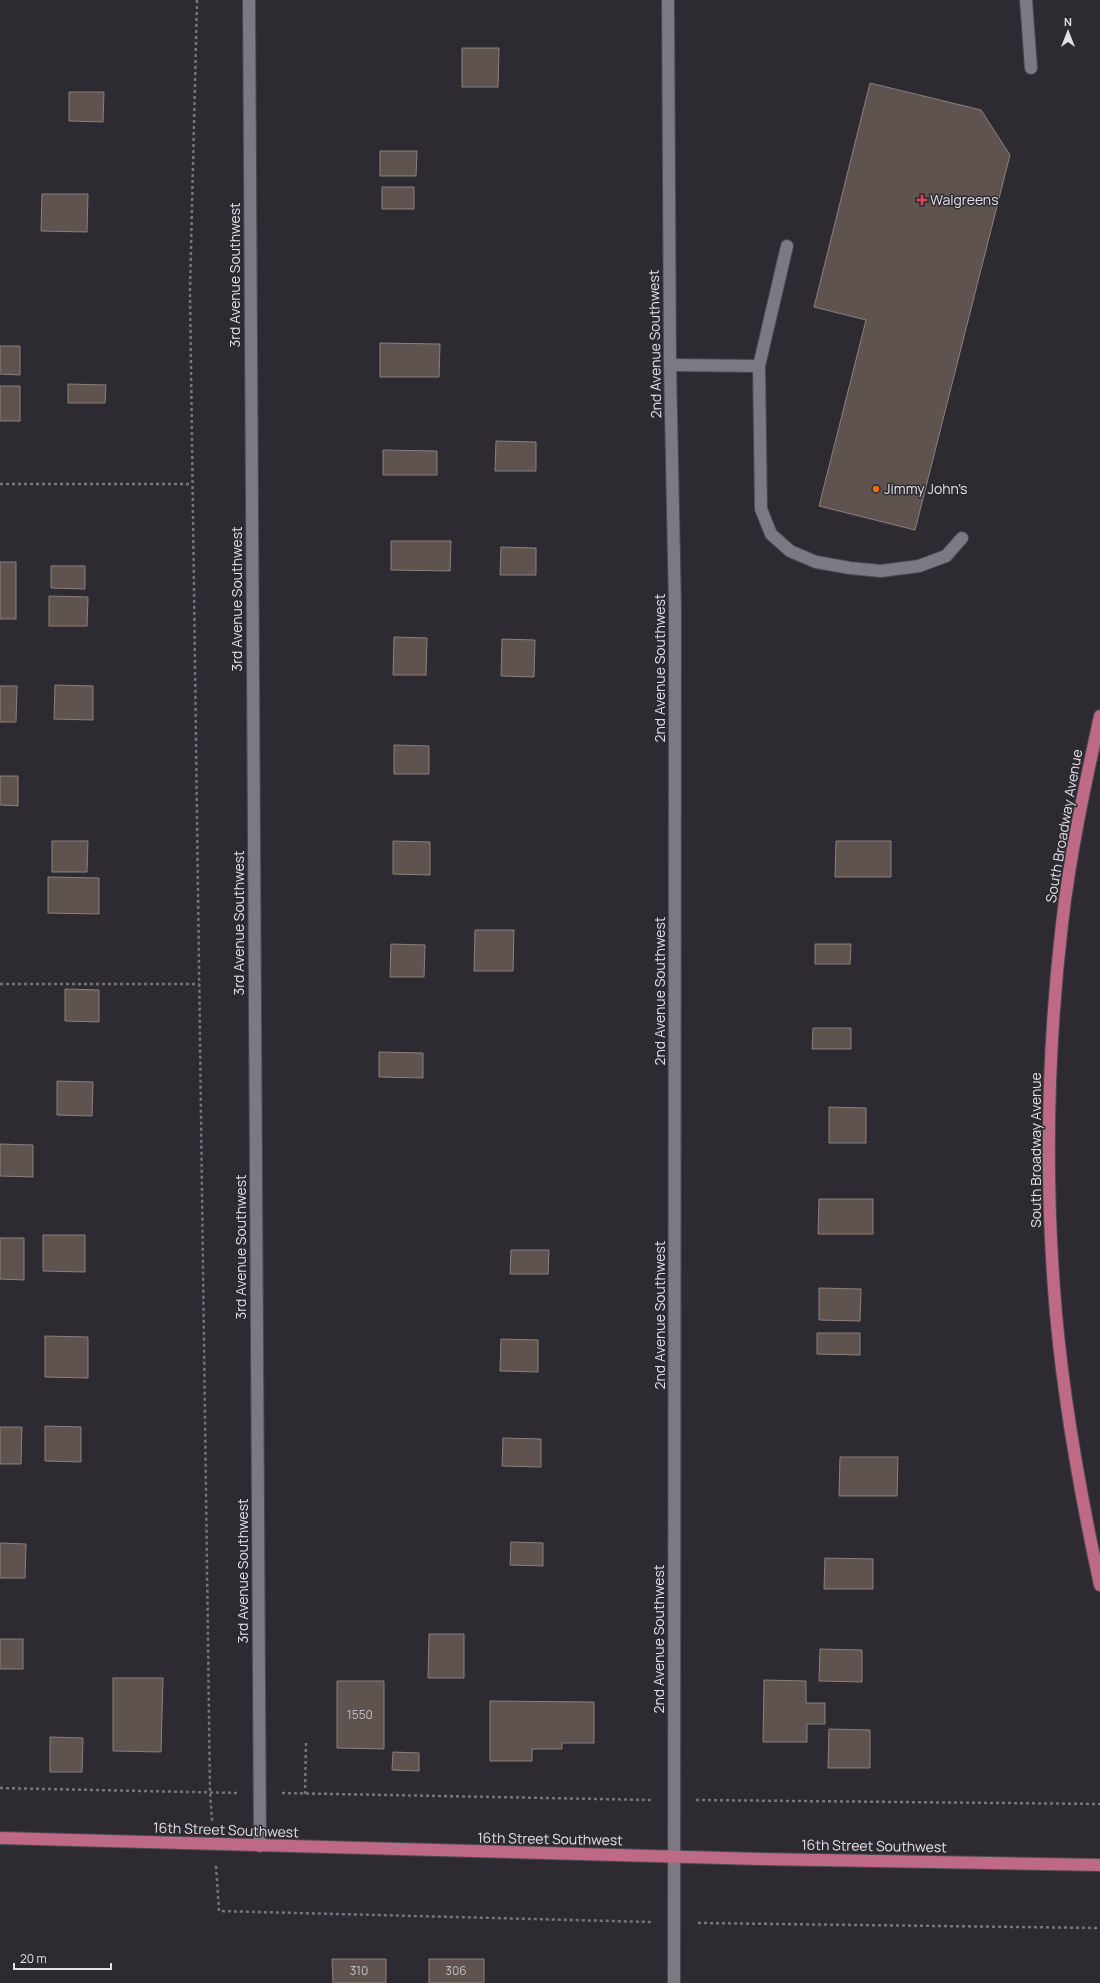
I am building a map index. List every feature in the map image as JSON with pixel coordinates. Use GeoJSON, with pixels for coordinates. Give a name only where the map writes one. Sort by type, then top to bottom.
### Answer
{"type":"FeatureCollection","features":[{"type":"Feature","properties":{"kind":"main road","name":"South Broadway Avenue"},"geometry":{"type":"LineString","coordinates":[[1100,716],[1073,844],[1062,923],[1055,991],[1050,1084],[1049,1176],[1054,1290],[1063,1379],[1083,1507],[1100,1585]]}},
{"type":"Feature","properties":{"kind":"main road","name":"16th Street Southwest"},"geometry":{"type":"LineString","coordinates":[[0,1838],[674,1857],[1100,1865]]}},
{"type":"Feature","properties":{"kind":"street","name":"3rd Avenue Southwest"},"geometry":{"type":"LineString","coordinates":[[249,0],[260,1846]]}},
{"type":"Feature","properties":{"kind":"street","name":"2nd Avenue Southwest"},"geometry":{"type":"LineString","coordinates":[[668,0],[670,365],[675,608],[674,1983]]}},
{"type":"Feature","properties":{"kind":"street"},"geometry":{"type":"LineString","coordinates":[[1026,0],[1031,68]]}},
{"type":"Feature","properties":{"kind":"street"},"geometry":{"type":"LineString","coordinates":[[787,246],[759,366],[761,509],[770,534],[790,551],[816,562],[850,568],[881,571],[920,566],[946,556],[962,538]]}},
{"type":"Feature","properties":{"kind":"street"},"geometry":{"type":"LineString","coordinates":[[670,365],[759,366]]}},
{"type":"Feature","properties":{"kind":"path"},"geometry":{"type":"LineString","coordinates":[[0,1788],[210,1792],[190,290],[197,0]]}},
{"type":"Feature","properties":{"kind":"path"},"geometry":{"type":"LineString","coordinates":[[0,484],[192,484]]}},
{"type":"Feature","properties":{"kind":"path"},"geometry":{"type":"LineString","coordinates":[[0,984],[199,984]]}},
{"type":"Feature","properties":{"kind":"path"},"geometry":{"type":"LineString","coordinates":[[306,1743],[304,1794],[674,1800],[1100,1804]]}},
{"type":"Feature","properties":{"kind":"path"},"geometry":{"type":"LineString","coordinates":[[219,1911],[674,1923],[1100,1928]]}},
{"type":"Feature","properties":{"kind":"building"},"geometry":{"type":"Polygon","coordinates":[[[462,48],[499,48],[498,87],[462,87],[462,48]]]}},
{"type":"Feature","properties":{"kind":"building"},"geometry":{"type":"Polygon","coordinates":[[[870,83],[981,110],[1010,155],[915,530],[819,506],[866,320],[814,307],[870,83]]]}},
{"type":"Feature","properties":{"kind":"building"},"geometry":{"type":"Polygon","coordinates":[[[69,92],[104,92],[103,122],[69,121],[69,92]]]}},
{"type":"Feature","properties":{"kind":"building"},"geometry":{"type":"Polygon","coordinates":[[[380,151],[417,151],[416,176],[380,176],[380,151]]]}},
{"type":"Feature","properties":{"kind":"building"},"geometry":{"type":"Polygon","coordinates":[[[382,187],[414,187],[414,209],[382,209],[382,187]]]}},
{"type":"Feature","properties":{"kind":"building"},"geometry":{"type":"Polygon","coordinates":[[[42,194],[88,194],[87,232],[41,231],[42,194]]]}},
{"type":"Feature","properties":{"kind":"building"},"geometry":{"type":"Polygon","coordinates":[[[380,343],[440,344],[439,377],[380,377],[380,343]]]}},
{"type":"Feature","properties":{"kind":"building"},"geometry":{"type":"Polygon","coordinates":[[[0,346],[20,346],[20,375],[0,374],[0,346]]]}},
{"type":"Feature","properties":{"kind":"building"},"geometry":{"type":"Polygon","coordinates":[[[68,384],[106,385],[105,403],[68,403],[68,384]]]}},
{"type":"Feature","properties":{"kind":"building"},"geometry":{"type":"Polygon","coordinates":[[[0,386],[20,386],[20,421],[0,421],[0,386]]]}},
{"type":"Feature","properties":{"kind":"building"},"geometry":{"type":"Polygon","coordinates":[[[496,441],[536,442],[536,471],[495,471],[496,441]]]}},
{"type":"Feature","properties":{"kind":"building"},"geometry":{"type":"Polygon","coordinates":[[[383,450],[437,451],[437,475],[383,475],[383,450]]]}},
{"type":"Feature","properties":{"kind":"building"},"geometry":{"type":"Polygon","coordinates":[[[391,541],[451,541],[450,571],[391,570],[391,541]]]}},
{"type":"Feature","properties":{"kind":"building"},"geometry":{"type":"Polygon","coordinates":[[[501,547],[536,548],[536,575],[500,575],[501,547]]]}},
{"type":"Feature","properties":{"kind":"building"},"geometry":{"type":"Polygon","coordinates":[[[0,562],[16,562],[16,619],[0,619],[0,562]]]}},
{"type":"Feature","properties":{"kind":"building"},"geometry":{"type":"Polygon","coordinates":[[[51,566],[85,566],[85,589],[51,588],[51,566]]]}},
{"type":"Feature","properties":{"kind":"building"},"geometry":{"type":"Polygon","coordinates":[[[49,596],[88,597],[87,626],[49,626],[49,596]]]}},
{"type":"Feature","properties":{"kind":"building"},"geometry":{"type":"Polygon","coordinates":[[[394,637],[427,638],[426,675],[393,675],[394,637]]]}},
{"type":"Feature","properties":{"kind":"building"},"geometry":{"type":"Polygon","coordinates":[[[502,639],[535,640],[534,677],[501,676],[502,639]]]}},
{"type":"Feature","properties":{"kind":"building"},"geometry":{"type":"Polygon","coordinates":[[[55,685],[93,686],[93,720],[54,719],[55,685]]]}},
{"type":"Feature","properties":{"kind":"building"},"geometry":{"type":"Polygon","coordinates":[[[0,686],[17,686],[16,722],[0,722],[0,686]]]}},
{"type":"Feature","properties":{"kind":"building"},"geometry":{"type":"Polygon","coordinates":[[[394,745],[429,746],[429,774],[394,774],[394,745]]]}},
{"type":"Feature","properties":{"kind":"building"},"geometry":{"type":"Polygon","coordinates":[[[0,776],[18,776],[18,806],[0,805],[0,776]]]}},
{"type":"Feature","properties":{"kind":"building"},"geometry":{"type":"Polygon","coordinates":[[[52,841],[88,841],[87,872],[52,872],[52,841]]]}},
{"type":"Feature","properties":{"kind":"building"},"geometry":{"type":"Polygon","coordinates":[[[393,841],[430,842],[430,875],[393,874],[393,841]]]}},
{"type":"Feature","properties":{"kind":"building"},"geometry":{"type":"Polygon","coordinates":[[[836,841],[891,841],[891,877],[835,877],[836,841]]]}},
{"type":"Feature","properties":{"kind":"building"},"geometry":{"type":"Polygon","coordinates":[[[48,877],[99,878],[99,914],[48,913],[48,877]]]}},
{"type":"Feature","properties":{"kind":"building"},"geometry":{"type":"Polygon","coordinates":[[[475,930],[514,930],[513,971],[474,971],[475,930]]]}},
{"type":"Feature","properties":{"kind":"building"},"geometry":{"type":"Polygon","coordinates":[[[391,944],[425,945],[424,977],[390,977],[391,944]]]}},
{"type":"Feature","properties":{"kind":"building"},"geometry":{"type":"Polygon","coordinates":[[[815,944],[851,944],[850,964],[815,964],[815,944]]]}},
{"type":"Feature","properties":{"kind":"building"},"geometry":{"type":"Polygon","coordinates":[[[65,989],[99,990],[99,1022],[65,1021],[65,989]]]}},
{"type":"Feature","properties":{"kind":"building"},"geometry":{"type":"Polygon","coordinates":[[[813,1028],[851,1028],[851,1049],[812,1049],[813,1028]]]}},
{"type":"Feature","properties":{"kind":"building"},"geometry":{"type":"Polygon","coordinates":[[[379,1052],[423,1053],[423,1078],[379,1077],[379,1052]]]}},
{"type":"Feature","properties":{"kind":"building"},"geometry":{"type":"Polygon","coordinates":[[[57,1081],[93,1082],[92,1116],[57,1115],[57,1081]]]}},
{"type":"Feature","properties":{"kind":"building"},"geometry":{"type":"Polygon","coordinates":[[[829,1107],[866,1108],[866,1143],[829,1143],[829,1107]]]}},
{"type":"Feature","properties":{"kind":"building"},"geometry":{"type":"Polygon","coordinates":[[[0,1144],[33,1145],[33,1177],[0,1176],[0,1144]]]}},
{"type":"Feature","properties":{"kind":"building"},"geometry":{"type":"Polygon","coordinates":[[[819,1199],[873,1199],[873,1234],[818,1234],[819,1199]]]}},
{"type":"Feature","properties":{"kind":"building"},"geometry":{"type":"Polygon","coordinates":[[[43,1235],[85,1235],[85,1272],[43,1271],[43,1235]]]}},
{"type":"Feature","properties":{"kind":"building"},"geometry":{"type":"Polygon","coordinates":[[[0,1238],[24,1238],[24,1280],[0,1279],[0,1238]]]}},
{"type":"Feature","properties":{"kind":"building"},"geometry":{"type":"Polygon","coordinates":[[[511,1250],[549,1250],[548,1274],[510,1274],[511,1250]]]}},
{"type":"Feature","properties":{"kind":"building"},"geometry":{"type":"Polygon","coordinates":[[[819,1288],[861,1289],[860,1321],[819,1320],[819,1288]]]}},
{"type":"Feature","properties":{"kind":"building"},"geometry":{"type":"Polygon","coordinates":[[[817,1333],[860,1333],[860,1355],[817,1354],[817,1333]]]}},
{"type":"Feature","properties":{"kind":"building"},"geometry":{"type":"Polygon","coordinates":[[[45,1336],[88,1337],[88,1378],[45,1377],[45,1336]]]}},
{"type":"Feature","properties":{"kind":"building"},"geometry":{"type":"Polygon","coordinates":[[[501,1339],[538,1340],[538,1372],[500,1371],[501,1339]]]}},
{"type":"Feature","properties":{"kind":"building"},"geometry":{"type":"Polygon","coordinates":[[[45,1426],[81,1427],[81,1462],[45,1461],[45,1426]]]}},
{"type":"Feature","properties":{"kind":"building"},"geometry":{"type":"Polygon","coordinates":[[[0,1427],[22,1427],[21,1464],[0,1464],[0,1427]]]}},
{"type":"Feature","properties":{"kind":"building"},"geometry":{"type":"Polygon","coordinates":[[[503,1438],[541,1439],[541,1467],[502,1466],[503,1438]]]}},
{"type":"Feature","properties":{"kind":"building"},"geometry":{"type":"Polygon","coordinates":[[[840,1457],[898,1457],[897,1496],[839,1496],[840,1457]]]}},
{"type":"Feature","properties":{"kind":"building"},"geometry":{"type":"Polygon","coordinates":[[[511,1542],[543,1543],[543,1566],[510,1565],[511,1542]]]}},
{"type":"Feature","properties":{"kind":"building"},"geometry":{"type":"Polygon","coordinates":[[[0,1543],[26,1544],[25,1578],[0,1578],[0,1543]]]}},
{"type":"Feature","properties":{"kind":"building"},"geometry":{"type":"Polygon","coordinates":[[[825,1558],[873,1559],[873,1589],[824,1589],[825,1558]]]}},
{"type":"Feature","properties":{"kind":"building"},"geometry":{"type":"Polygon","coordinates":[[[429,1634],[464,1634],[464,1678],[428,1678],[429,1634]]]}},
{"type":"Feature","properties":{"kind":"building"},"geometry":{"type":"Polygon","coordinates":[[[0,1639],[23,1639],[23,1669],[0,1669],[0,1639]]]}},
{"type":"Feature","properties":{"kind":"building"},"geometry":{"type":"Polygon","coordinates":[[[820,1649],[862,1650],[862,1682],[819,1681],[820,1649]]]}},
{"type":"Feature","properties":{"kind":"building"},"geometry":{"type":"Polygon","coordinates":[[[113,1678],[163,1678],[161,1752],[113,1751],[113,1678]]]}},
{"type":"Feature","properties":{"kind":"building"},"geometry":{"type":"Polygon","coordinates":[[[764,1680],[806,1681],[806,1703],[825,1703],[825,1724],[807,1724],[807,1742],[763,1742],[764,1680]]]}},
{"type":"Feature","properties":{"kind":"building"},"geometry":{"type":"Polygon","coordinates":[[[337,1681],[384,1681],[384,1749],[337,1748],[337,1681]]]}},
{"type":"Feature","properties":{"kind":"building"},"geometry":{"type":"Polygon","coordinates":[[[490,1701],[594,1702],[594,1743],[562,1743],[562,1749],[532,1749],[532,1761],[490,1761],[490,1701]]]}},
{"type":"Feature","properties":{"kind":"building"},"geometry":{"type":"Polygon","coordinates":[[[829,1729],[870,1730],[870,1768],[828,1768],[829,1729]]]}},
{"type":"Feature","properties":{"kind":"building"},"geometry":{"type":"Polygon","coordinates":[[[50,1737],[83,1738],[82,1772],[50,1772],[50,1737]]]}},
{"type":"Feature","properties":{"kind":"building"},"geometry":{"type":"Polygon","coordinates":[[[393,1752],[419,1753],[419,1771],[392,1770],[393,1752]]]}},
{"type":"Feature","properties":{"kind":"building"},"geometry":{"type":"Polygon","coordinates":[[[332,1959],[386,1959],[386,1983],[333,1983],[332,1959]]]}},
{"type":"Feature","properties":{"kind":"building"},"geometry":{"type":"Polygon","coordinates":[[[429,1959],[484,1959],[484,1983],[429,1983],[429,1959]]]}},
{"type":"Feature","properties":{"kind":"place","name":"Walgreens"},"geometry":{"type":"Point","coordinates":[922,200]}},
{"type":"Feature","properties":{"kind":"place","name":"Jimmy John's"},"geometry":{"type":"Point","coordinates":[876,489]}}]}
